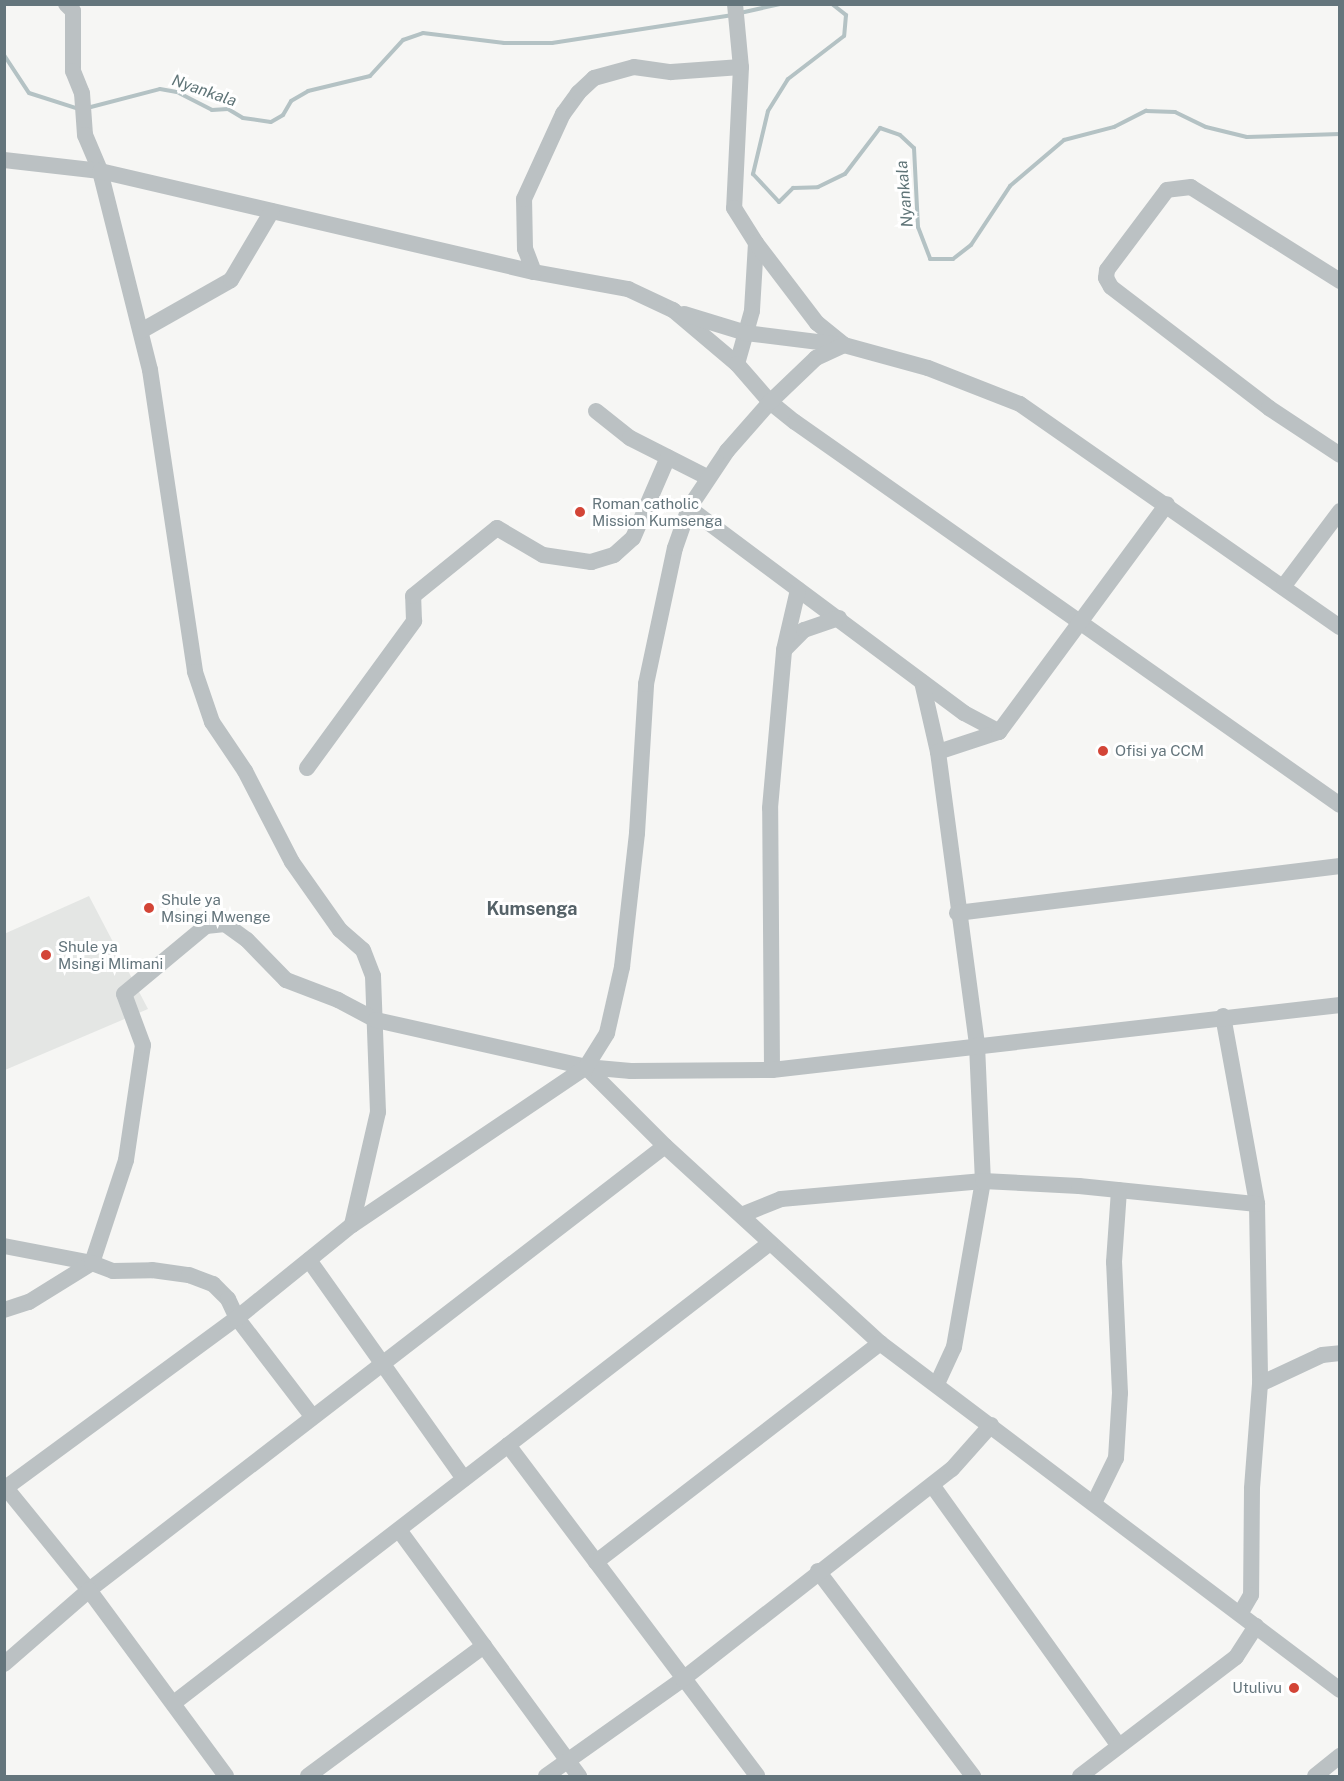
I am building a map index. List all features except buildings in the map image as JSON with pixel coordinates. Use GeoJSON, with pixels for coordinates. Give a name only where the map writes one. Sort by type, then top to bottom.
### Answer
{"type":"FeatureCollection","features":[{"type":"Feature","properties":{"kind":"street"},"geometry":{"type":"LineString","coordinates":[[735,4],[741,67],[734,208],[756,243],[817,323],[844,345]]}},
{"type":"Feature","properties":{"kind":"street"},"geometry":{"type":"LineString","coordinates":[[71,7],[73,71],[82,93],[85,135],[100,171],[141,331],[195,672],[212,722],[245,771],[292,862],[340,930],[363,951],[373,976],[378,1112],[351,1225]]}},
{"type":"Feature","properties":{"kind":"street"},"geometry":{"type":"LineString","coordinates":[[534,273],[525,249],[524,199],[563,114],[578,93],[594,78],[634,67],[671,72],[741,67]]}},
{"type":"Feature","properties":{"kind":"street"},"geometry":{"type":"LineString","coordinates":[[4,160],[48,168],[100,171],[534,273],[628,289],[673,310],[746,333],[844,345],[928,368],[1020,405],[1167,504],[1340,627]]}},
{"type":"Feature","properties":{"kind":"street"},"geometry":{"type":"LineString","coordinates":[[1340,281],[1191,187],[1167,190],[1107,270],[1106,278],[1111,286],[1269,408],[1340,455]]}},
{"type":"Feature","properties":{"kind":"street"},"geometry":{"type":"LineString","coordinates":[[141,331],[231,280],[273,211]]}},
{"type":"Feature","properties":{"kind":"street"},"geometry":{"type":"LineString","coordinates":[[738,364],[752,311],[756,243]]}},
{"type":"Feature","properties":{"kind":"street"},"geometry":{"type":"LineString","coordinates":[[673,310],[738,364],[770,402],[1340,805]]}},
{"type":"Feature","properties":{"kind":"street"},"geometry":{"type":"LineString","coordinates":[[226,1776],[175,1702],[89,1590],[5,1488],[237,1318],[351,1225],[586,1067],[607,1033],[622,967],[637,832],[646,684],[675,548],[689,508],[707,477],[770,402],[816,358],[844,345]]}},
{"type":"Feature","properties":{"kind":"street"},"geometry":{"type":"LineString","coordinates":[[596,411],[630,438],[707,477]]}},
{"type":"Feature","properties":{"kind":"street"},"geometry":{"type":"LineString","coordinates":[[307,768],[414,621],[413,596],[497,528],[543,555],[591,562],[614,555],[633,538],[668,457]]}},
{"type":"Feature","properties":{"kind":"street"},"geometry":{"type":"LineString","coordinates":[[938,752],[999,732],[1167,504]]}},
{"type":"Feature","properties":{"kind":"street"},"geometry":{"type":"LineString","coordinates":[[689,508],[798,591],[839,618],[964,714],[999,732]]}},
{"type":"Feature","properties":{"kind":"street"},"geometry":{"type":"LineString","coordinates":[[1283,587],[1340,511]]}},
{"type":"Feature","properties":{"kind":"street"},"geometry":{"type":"LineString","coordinates":[[772,1070],[770,808],[784,650],[798,591]]}},
{"type":"Feature","properties":{"kind":"street"},"geometry":{"type":"LineString","coordinates":[[784,650],[804,630],[839,618]]}},
{"type":"Feature","properties":{"kind":"street"},"geometry":{"type":"LineString","coordinates":[[922,682],[938,752],[957,913],[977,1045],[983,1181],[954,1347],[937,1384]]}},
{"type":"Feature","properties":{"kind":"street"},"geometry":{"type":"LineString","coordinates":[[957,913],[1340,866]]}},
{"type":"Feature","properties":{"kind":"street"},"geometry":{"type":"LineString","coordinates":[[4,1310],[29,1302],[92,1263],[126,1160],[143,1046],[124,994],[173,950],[206,926],[225,924],[247,940],[286,981],[338,1000],[376,1020],[586,1067],[683,1073],[772,1070],[1223,1016],[1340,1005]]}},
{"type":"Feature","properties":{"kind":"street"},"geometry":{"type":"LineString","coordinates":[[1223,1016],[1257,1204],[1260,1384],[1252,1489],[1251,1595],[1240,1614]]}},
{"type":"Feature","properties":{"kind":"street"},"geometry":{"type":"LineString","coordinates":[[586,1067],[665,1146],[744,1214],[770,1242],[880,1343],[1340,1690]]}},
{"type":"Feature","properties":{"kind":"street"},"geometry":{"type":"LineString","coordinates":[[4,1664],[89,1590],[665,1146]]}},
{"type":"Feature","properties":{"kind":"street"},"geometry":{"type":"LineString","coordinates":[[744,1214],[781,1199],[983,1181],[1119,1190],[1257,1204]]}},
{"type":"Feature","properties":{"kind":"street"},"geometry":{"type":"LineString","coordinates":[[1094,1503],[1116,1458],[1120,1393],[1114,1262],[1119,1190]]}},
{"type":"Feature","properties":{"kind":"street"},"geometry":{"type":"LineString","coordinates":[[175,1702],[770,1242]]}},
{"type":"Feature","properties":{"kind":"street"},"geometry":{"type":"LineString","coordinates":[[4,1246],[92,1263],[113,1271],[152,1270],[197,1278],[213,1284],[228,1299],[237,1318],[312,1416]]}},
{"type":"Feature","properties":{"kind":"street"},"geometry":{"type":"LineString","coordinates":[[309,1260],[464,1479]]}},
{"type":"Feature","properties":{"kind":"street"},"geometry":{"type":"LineString","coordinates":[[596,1562],[880,1343]]}},
{"type":"Feature","properties":{"kind":"street"},"geometry":{"type":"LineString","coordinates":[[1260,1384],[1323,1355],[1340,1353]]}},
{"type":"Feature","properties":{"kind":"street"},"geometry":{"type":"LineString","coordinates":[[546,1776],[683,1679],[818,1571],[932,1485],[952,1469],[991,1425]]}},
{"type":"Feature","properties":{"kind":"street"},"geometry":{"type":"LineString","coordinates":[[508,1445],[757,1776]]}},
{"type":"Feature","properties":{"kind":"street"},"geometry":{"type":"LineString","coordinates":[[932,1485],[1118,1745]]}},
{"type":"Feature","properties":{"kind":"street"},"geometry":{"type":"LineString","coordinates":[[399,1530],[579,1776]]}},
{"type":"Feature","properties":{"kind":"street"},"geometry":{"type":"LineString","coordinates":[[818,1571],[973,1776]]}},
{"type":"Feature","properties":{"kind":"street"},"geometry":{"type":"LineString","coordinates":[[1080,1776],[1236,1656],[1256,1626]]}},
{"type":"Feature","properties":{"kind":"street"},"geometry":{"type":"LineString","coordinates":[[308,1776],[484,1646]]}},
{"type":"Feature","properties":{"kind":"street"},"geometry":{"type":"LineString","coordinates":[[1315,1776],[1340,1756]]}},
{"type":"Feature","properties":{"kind":"shaded area"},"geometry":{"type":"Polygon","coordinates":[[[89,896],[148,1009],[5,1070],[4,934],[89,896]]]}},
{"type":"Feature","properties":{"kind":"waterway","name":"Nyankala"},"geometry":{"type":"LineString","coordinates":[[740,13],[780,4]]}},
{"type":"Feature","properties":{"kind":"waterway","name":"Nyankala"},"geometry":{"type":"LineString","coordinates":[[832,4],[846,15],[844,36],[788,79],[768,111],[753,174],[779,202],[793,188],[818,187],[845,174],[880,128],[900,135],[914,148],[918,227],[930,259],[953,259],[971,245],[1010,186],[1064,140],[1114,127],[1146,111],[1175,112],[1206,127],[1247,137],[1340,134]]}},
{"type":"Feature","properties":{"kind":"waterway","name":"Nyankala"},"geometry":{"type":"LineString","coordinates":[[87,108],[160,89],[177,92],[212,110],[228,109],[243,118],[271,122],[283,115],[291,101],[308,91],[370,76],[403,40],[423,33],[504,43],[552,43],[733,15]]}},
{"type":"Feature","properties":{"kind":"waterway","name":"Nyankala"},"geometry":{"type":"LineString","coordinates":[[4,55],[29,93],[79,109]]}},
{"type":"Feature","properties":{"kind":"place","name":"Roman catholic Mission Kumsenga"},"geometry":{"type":"Point","coordinates":[580,512]}},
{"type":"Feature","properties":{"kind":"place","name":"Ofisi ya CCM"},"geometry":{"type":"Point","coordinates":[1103,751]}},
{"type":"Feature","properties":{"kind":"place","name":"Shule ya Msingi Mwenge"},"geometry":{"type":"Point","coordinates":[149,908]}},
{"type":"Feature","properties":{"kind":"place","name":"Shule ya Msingi Mlimani"},"geometry":{"type":"Point","coordinates":[46,955]}},
{"type":"Feature","properties":{"kind":"place","name":"Utulivu"},"geometry":{"type":"Point","coordinates":[1294,1688]}},
{"type":"Feature","properties":{"kind":"district","name":"Kumsenga"},"geometry":{"type":"Point","coordinates":[532,909]}}]}
